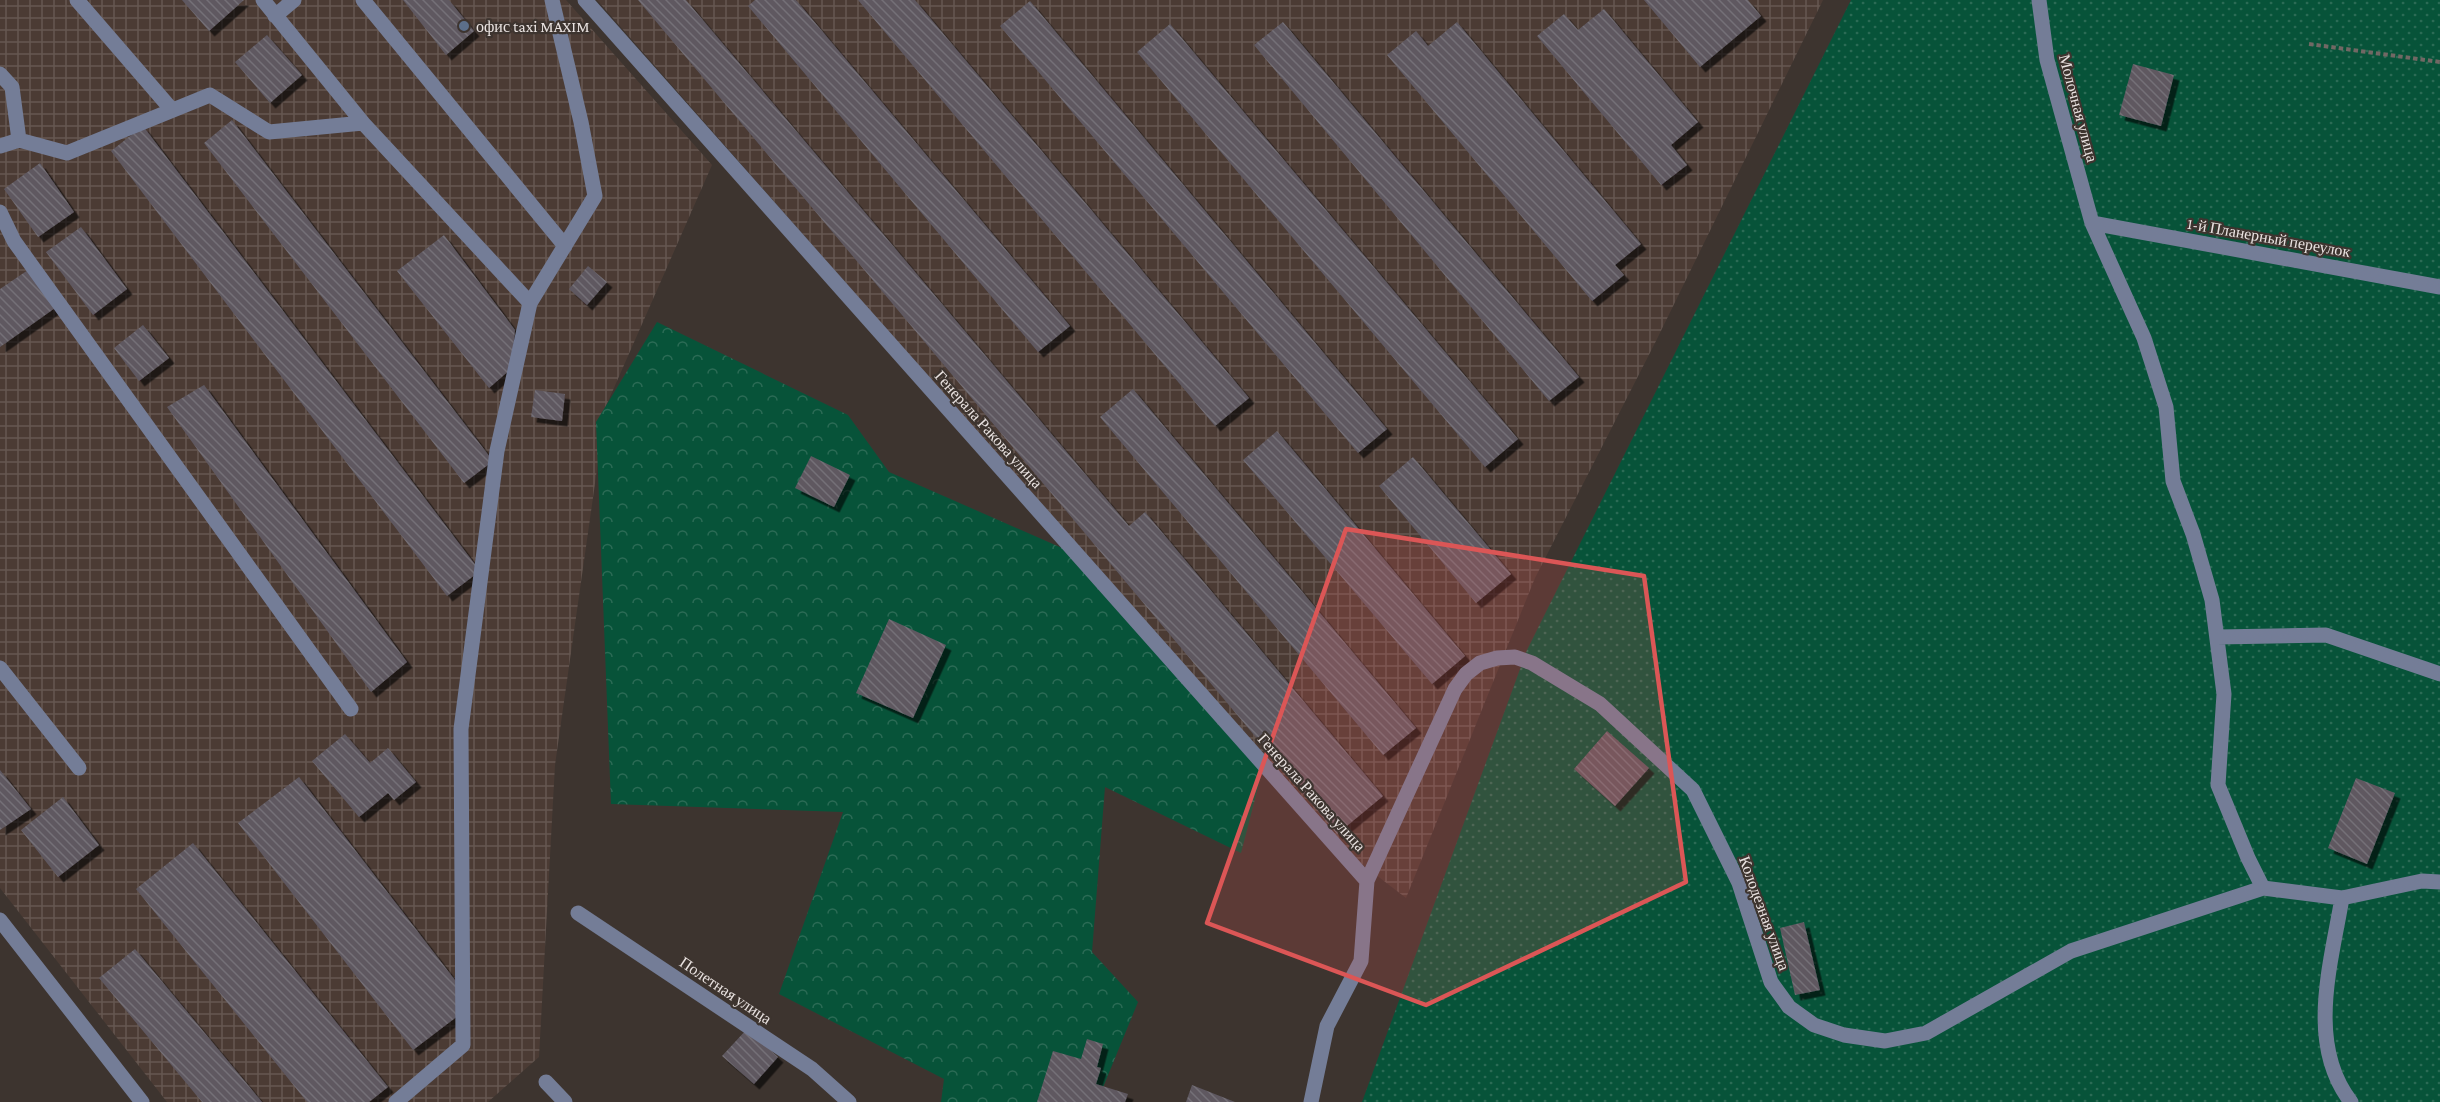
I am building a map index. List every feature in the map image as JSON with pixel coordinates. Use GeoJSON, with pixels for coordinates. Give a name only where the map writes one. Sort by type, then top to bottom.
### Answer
{"type":"FeatureCollection","features":[{"type":"Feature","properties":{"kind":"street"},"geometry":{"type":"LineString","coordinates":[[77,0],[172,110]]}},
{"type":"Feature","properties":{"kind":"street"},"geometry":{"type":"LineString","coordinates":[[263,0],[363,123],[530,303]]}},
{"type":"Feature","properties":{"kind":"street"},"geometry":{"type":"LineString","coordinates":[[275,16],[294,0]]}},
{"type":"Feature","properties":{"kind":"street"},"geometry":{"type":"LineString","coordinates":[[363,0],[565,246]]}},
{"type":"Feature","properties":{"kind":"street"},"geometry":{"type":"LineString","coordinates":[[396,1102],[463,1045],[461,729],[497,451],[530,303],[596,196],[552,0]]}},
{"type":"Feature","properties":{"kind":"street","name":"Генерала Ракова улица"},"geometry":{"type":"LineString","coordinates":[[585,0],[1367,881]]}},
{"type":"Feature","properties":{"kind":"street","name":"Молочная улица"},"geometry":{"type":"LineString","coordinates":[[2039,0],[2047,60],[2092,223],[2144,338],[2166,407],[2173,481],[2193,534],[2212,600],[2224,694],[2218,784],[2248,858],[2263,888]]}},
{"type":"Feature","properties":{"kind":"street"},"geometry":{"type":"LineString","coordinates":[[0,74],[12,87],[19,140]]}},
{"type":"Feature","properties":{"kind":"street"},"geometry":{"type":"LineString","coordinates":[[0,146],[19,140],[67,153],[210,95],[269,132],[363,123]]}},
{"type":"Feature","properties":{"kind":"street"},"geometry":{"type":"LineString","coordinates":[[0,212],[14,241],[351,709]]}},
{"type":"Feature","properties":{"kind":"street","name":"1-й Планерный переулок"},"geometry":{"type":"LineString","coordinates":[[2092,223],[2440,286]]}},
{"type":"Feature","properties":{"kind":"street"},"geometry":{"type":"LineString","coordinates":[[2217,637],[2326,635],[2440,674]]}},
{"type":"Feature","properties":{"kind":"street","name":"Колодезная улица"},"geometry":{"type":"LineString","coordinates":[[1367,881],[1455,688],[1466,674],[1480,663],[1497,658],[1515,657],[1532,663],[1600,704],[1693,790],[1739,883],[1771,982],[1789,1007],[1814,1025],[1844,1035],[1885,1041],[1926,1033],[2071,951],[2263,888],[2342,898],[2422,881],[2440,882]]}},
{"type":"Feature","properties":{"kind":"street"},"geometry":{"type":"LineString","coordinates":[[0,668],[79,768]]}},
{"type":"Feature","properties":{"kind":"street"},"geometry":{"type":"LineString","coordinates":[[1311,1102],[1327,1026],[1361,961],[1367,881]]}},
{"type":"Feature","properties":{"kind":"street"},"geometry":{"type":"LineString","coordinates":[[2342,898],[2325,999],[2326,1046],[2342,1090],[2350,1102]]}},
{"type":"Feature","properties":{"kind":"street","name":"Полетная улица"},"geometry":{"type":"LineString","coordinates":[[578,913],[812,1069],[849,1102]]}},
{"type":"Feature","properties":{"kind":"street"},"geometry":{"type":"LineString","coordinates":[[0,920],[142,1102]]}},
{"type":"Feature","properties":{"kind":"street"},"geometry":{"type":"LineString","coordinates":[[546,1082],[565,1102]]}},
{"type":"Feature","properties":{"kind":"path"},"geometry":{"type":"LineString","coordinates":[[2309,44],[2440,62]]}},
{"type":"Feature","properties":{"kind":"highlighted area"},"geometry":{"type":"Polygon","coordinates":[[[1346,529],[1644,576],[1686,882],[1426,1005],[1207,923],[1346,529]]]}},
{"type":"Feature","properties":{"kind":"shaded area"},"geometry":{"type":"Polygon","coordinates":[[[0,0],[566,0],[712,165],[606,406],[555,765],[539,1057],[488,1102],[167,1102],[0,888],[0,0]]]}},
{"type":"Feature","properties":{"kind":"shaded area"},"geometry":{"type":"Polygon","coordinates":[[[597,0],[1823,0],[1656,341],[1535,578],[1406,898],[1345,851],[597,0]]]}},
{"type":"Feature","properties":{"kind":"green space"},"geometry":{"type":"Polygon","coordinates":[[[1851,0],[2440,0],[2440,1102],[1362,1102],[1527,650],[1851,0]]]}},
{"type":"Feature","properties":{"kind":"green space"},"geometry":{"type":"Polygon","coordinates":[[[657,322],[848,415],[889,472],[1062,548],[1262,772],[1241,853],[1105,787],[1092,952],[1138,1002],[1097,1102],[941,1102],[944,1079],[779,994],[843,812],[611,804],[596,422],[657,322]]]}},
{"type":"Feature","properties":{"kind":"building"},"geometry":{"type":"Polygon","coordinates":[[[182,0],[244,0],[209,31],[182,0]]]}},
{"type":"Feature","properties":{"kind":"building"},"geometry":{"type":"Polygon","coordinates":[[[403,0],[449,0],[474,31],[446,55],[403,0]]]}},
{"type":"Feature","properties":{"kind":"building"},"geometry":{"type":"Polygon","coordinates":[[[638,0],[686,0],[1129,526],[1145,512],[1383,796],[1337,834],[638,0]]]}},
{"type":"Feature","properties":{"kind":"building"},"geometry":{"type":"Polygon","coordinates":[[[755,0],[796,0],[1070,326],[1038,352],[748,6],[755,0]]]}},
{"type":"Feature","properties":{"kind":"building"},"geometry":{"type":"Polygon","coordinates":[[[858,0],[915,0],[1249,398],[1215,426],[858,0]]]}},
{"type":"Feature","properties":{"kind":"building"},"geometry":{"type":"Polygon","coordinates":[[[1644,0],[1748,0],[1761,16],[1700,67],[1644,0]]]}},
{"type":"Feature","properties":{"kind":"building"},"geometry":{"type":"Polygon","coordinates":[[[1030,1],[1387,429],[1358,453],[1000,26],[1030,1]]]}},
{"type":"Feature","properties":{"kind":"building"},"geometry":{"type":"Polygon","coordinates":[[[1604,9],[1698,122],[1671,145],[1687,165],[1661,185],[1537,36],[1564,14],[1578,30],[1604,9]]]}},
{"type":"Feature","properties":{"kind":"building"},"geometry":{"type":"Polygon","coordinates":[[[1283,22],[1579,377],[1549,401],[1254,45],[1283,22]]]}},
{"type":"Feature","properties":{"kind":"building"},"geometry":{"type":"Polygon","coordinates":[[[1457,22],[1641,244],[1615,265],[1624,275],[1592,301],[1387,55],[1416,31],[1428,46],[1457,22]]]}},
{"type":"Feature","properties":{"kind":"building"},"geometry":{"type":"Polygon","coordinates":[[[1170,24],[1518,439],[1485,467],[1137,52],[1170,24]]]}},
{"type":"Feature","properties":{"kind":"building"},"geometry":{"type":"Polygon","coordinates":[[[267,35],[302,75],[270,103],[235,62],[267,35]]]}},
{"type":"Feature","properties":{"kind":"building"},"geometry":{"type":"Polygon","coordinates":[[[2133,64],[2174,75],[2161,126],[2119,115],[2133,64]]]}},
{"type":"Feature","properties":{"kind":"building"},"geometry":{"type":"Polygon","coordinates":[[[232,120],[493,461],[464,483],[204,143],[232,120]]]}},
{"type":"Feature","properties":{"kind":"building"},"geometry":{"type":"Polygon","coordinates":[[[143,126],[480,571],[447,596],[111,151],[143,126]]]}},
{"type":"Feature","properties":{"kind":"building"},"geometry":{"type":"Polygon","coordinates":[[[40,163],[74,212],[38,237],[4,189],[40,163]]]}},
{"type":"Feature","properties":{"kind":"building"},"geometry":{"type":"Polygon","coordinates":[[[81,227],[127,289],[93,315],[46,252],[81,227]]]}},
{"type":"Feature","properties":{"kind":"building"},"geometry":{"type":"Polygon","coordinates":[[[444,235],[515,330],[511,369],[489,388],[397,271],[444,235]]]}},
{"type":"Feature","properties":{"kind":"building"},"geometry":{"type":"Polygon","coordinates":[[[588,266],[607,282],[587,305],[569,289],[588,266]]]}},
{"type":"Feature","properties":{"kind":"building"},"geometry":{"type":"Polygon","coordinates":[[[28,270],[55,308],[0,347],[0,289],[28,270]]]}},
{"type":"Feature","properties":{"kind":"building"},"geometry":{"type":"Polygon","coordinates":[[[143,325],[169,358],[139,381],[114,348],[143,325]]]}},
{"type":"Feature","properties":{"kind":"building"},"geometry":{"type":"Polygon","coordinates":[[[204,385],[407,662],[371,692],[167,407],[204,385]]]}},
{"type":"Feature","properties":{"kind":"building"},"geometry":{"type":"Polygon","coordinates":[[[1133,389],[1416,728],[1383,755],[1100,417],[1133,389]]]}},
{"type":"Feature","properties":{"kind":"building"},"geometry":{"type":"Polygon","coordinates":[[[535,390],[565,394],[562,421],[531,417],[535,390]]]}},
{"type":"Feature","properties":{"kind":"building"},"geometry":{"type":"Polygon","coordinates":[[[1277,431],[1465,656],[1432,684],[1243,460],[1277,431]]]}},
{"type":"Feature","properties":{"kind":"building"},"geometry":{"type":"Polygon","coordinates":[[[811,456],[850,475],[834,507],[795,488],[811,456]]]}},
{"type":"Feature","properties":{"kind":"building"},"geometry":{"type":"Polygon","coordinates":[[[1413,457],[1511,574],[1476,603],[1379,486],[1413,457]]]}},
{"type":"Feature","properties":{"kind":"building"},"geometry":{"type":"Polygon","coordinates":[[[889,619],[946,645],[913,718],[856,693],[889,619]]]}},
{"type":"Feature","properties":{"kind":"building"},"geometry":{"type":"Polygon","coordinates":[[[1607,731],[1649,768],[1615,806],[1574,769],[1607,731]]]}},
{"type":"Feature","properties":{"kind":"building"},"geometry":{"type":"Polygon","coordinates":[[[345,734],[370,763],[388,748],[416,782],[394,800],[388,793],[359,817],[312,761],[345,734]]]}},
{"type":"Feature","properties":{"kind":"building"},"geometry":{"type":"Polygon","coordinates":[[[0,770],[31,809],[0,830],[0,770]]]}},
{"type":"Feature","properties":{"kind":"building"},"geometry":{"type":"Polygon","coordinates":[[[299,777],[458,984],[459,1015],[413,1050],[238,823],[299,777]]]}},
{"type":"Feature","properties":{"kind":"building"},"geometry":{"type":"Polygon","coordinates":[[[2356,778],[2395,793],[2367,864],[2328,848],[2356,778]]]}},
{"type":"Feature","properties":{"kind":"building"},"geometry":{"type":"Polygon","coordinates":[[[63,797],[99,845],[58,877],[21,830],[63,797]]]}},
{"type":"Feature","properties":{"kind":"building"},"geometry":{"type":"Polygon","coordinates":[[[193,843],[388,1087],[369,1102],[307,1102],[136,889],[193,843]]]}},
{"type":"Feature","properties":{"kind":"building"},"geometry":{"type":"Polygon","coordinates":[[[1804,922],[1820,990],[1795,995],[1780,928],[1804,922]]]}},
{"type":"Feature","properties":{"kind":"building"},"geometry":{"type":"Polygon","coordinates":[[[135,949],[262,1102],[202,1102],[99,978],[135,949]]]}},
{"type":"Feature","properties":{"kind":"building"},"geometry":{"type":"Polygon","coordinates":[[[747,1029],[778,1057],[754,1084],[722,1056],[747,1029]]]}},
{"type":"Feature","properties":{"kind":"building"},"geometry":{"type":"Polygon","coordinates":[[[1087,1039],[1103,1044],[1097,1067],[1101,1068],[1096,1084],[1128,1094],[1125,1102],[1037,1102],[1053,1051],[1081,1059],[1087,1039]]]}},
{"type":"Feature","properties":{"kind":"building"},"geometry":{"type":"Polygon","coordinates":[[[1192,1085],[1235,1102],[1186,1102],[1192,1085]]]}},
{"type":"Feature","properties":{"kind":"place","name":"офис taxi MAXIM"},"geometry":{"type":"Point","coordinates":[464,26]}}]}
